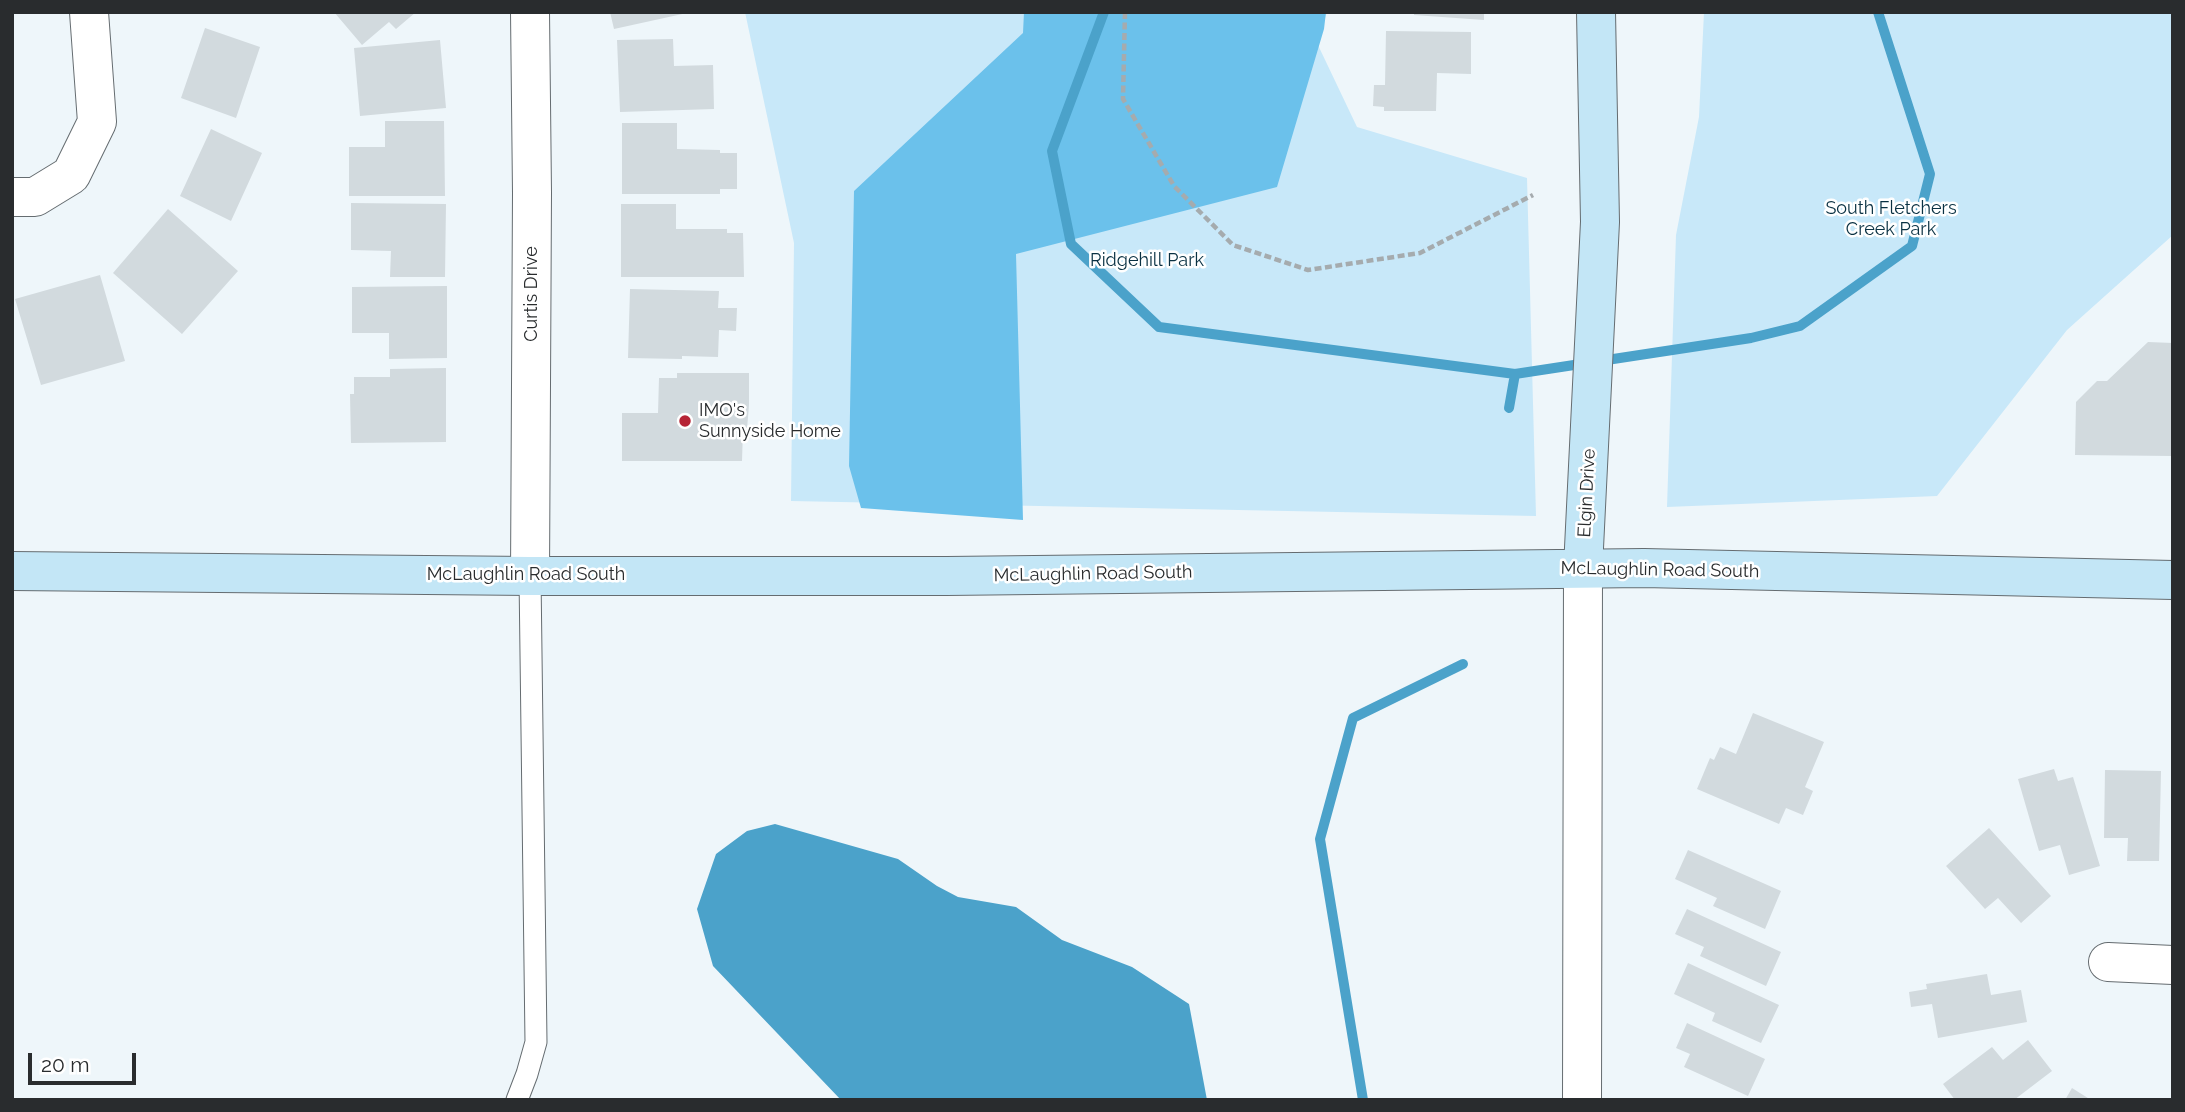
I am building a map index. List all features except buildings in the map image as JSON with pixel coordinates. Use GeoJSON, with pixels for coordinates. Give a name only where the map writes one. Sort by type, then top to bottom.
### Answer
{"type":"FeatureCollection","features":[{"type":"Feature","properties":{"kind":"main road","name":"Elgin Drive"},"geometry":{"type":"LineString","coordinates":[[1583,568],[1600,222],[1596,12]]}},
{"type":"Feature","properties":{"kind":"main road","name":"McLaughlin Road South"},"geometry":{"type":"LineString","coordinates":[[12,571],[530,576],[947,576],[1583,568],[2173,580]]}},
{"type":"Feature","properties":{"kind":"street"},"geometry":{"type":"LineString","coordinates":[[12,197],[35,197],[71,175],[97,122],[89,12]]}},
{"type":"Feature","properties":{"kind":"street","name":"Curtis Drive"},"geometry":{"type":"LineString","coordinates":[[530,12],[530,576]]}},
{"type":"Feature","properties":{"kind":"street","name":"Elgin Drive"},"geometry":{"type":"LineString","coordinates":[[1582,1100],[1583,568]]}},
{"type":"Feature","properties":{"kind":"street"},"geometry":{"type":"LineString","coordinates":[[2108,962],[2173,965]]}},
{"type":"Feature","properties":{"kind":"lane"},"geometry":{"type":"LineString","coordinates":[[517,1100],[536,1042],[530,576]]}},
{"type":"Feature","properties":{"kind":"path"},"geometry":{"type":"LineString","coordinates":[[1125,12],[1123,99],[1174,186],[1233,245],[1308,270],[1420,253],[1533,195]]}},
{"type":"Feature","properties":{"kind":"green space","name":"Ridgehill Park"},"geometry":{"type":"Polygon","coordinates":[[[745,12],[1327,12],[1317,43],[1357,127],[1527,178],[1536,516],[791,501],[794,243],[745,12]]]}},
{"type":"Feature","properties":{"kind":"green space","name":"South Fletchers Creek Park"},"geometry":{"type":"Polygon","coordinates":[[[1704,12],[2173,12],[2173,235],[2067,330],[1937,496],[1667,507],[1676,235],[1699,117],[1704,12]]]}},
{"type":"Feature","properties":{"kind":"shaded area"},"geometry":{"type":"Polygon","coordinates":[[[1024,12],[1326,12],[1324,29],[1277,187],[1016,254],[1023,520],[861,508],[849,466],[854,191],[1023,33],[1024,12]]]}},
{"type":"Feature","properties":{"kind":"shaded area"},"geometry":{"type":"Polygon","coordinates":[[[775,824],[898,859],[958,897],[1016,907],[1062,940],[1132,967],[1189,1004],[1207,1100],[841,1100],[713,966],[697,909],[716,854],[747,831],[775,824]]]}},
{"type":"Feature","properties":{"kind":"waterway"},"geometry":{"type":"LineString","coordinates":[[1104,12],[1052,151],[1071,244],[1159,327],[1515,374],[1751,338],[1800,326],[1912,246],[1930,174],[1878,12]]}},
{"type":"Feature","properties":{"kind":"waterway"},"geometry":{"type":"LineString","coordinates":[[1509,408],[1515,374]]}},
{"type":"Feature","properties":{"kind":"waterway"},"geometry":{"type":"LineString","coordinates":[[1363,1100],[1320,839],[1353,718],[1463,664]]}},
{"type":"Feature","properties":{"kind":"place","name":"IMO's Sunnyside Home"},"geometry":{"type":"Point","coordinates":[685,421]}}]}
